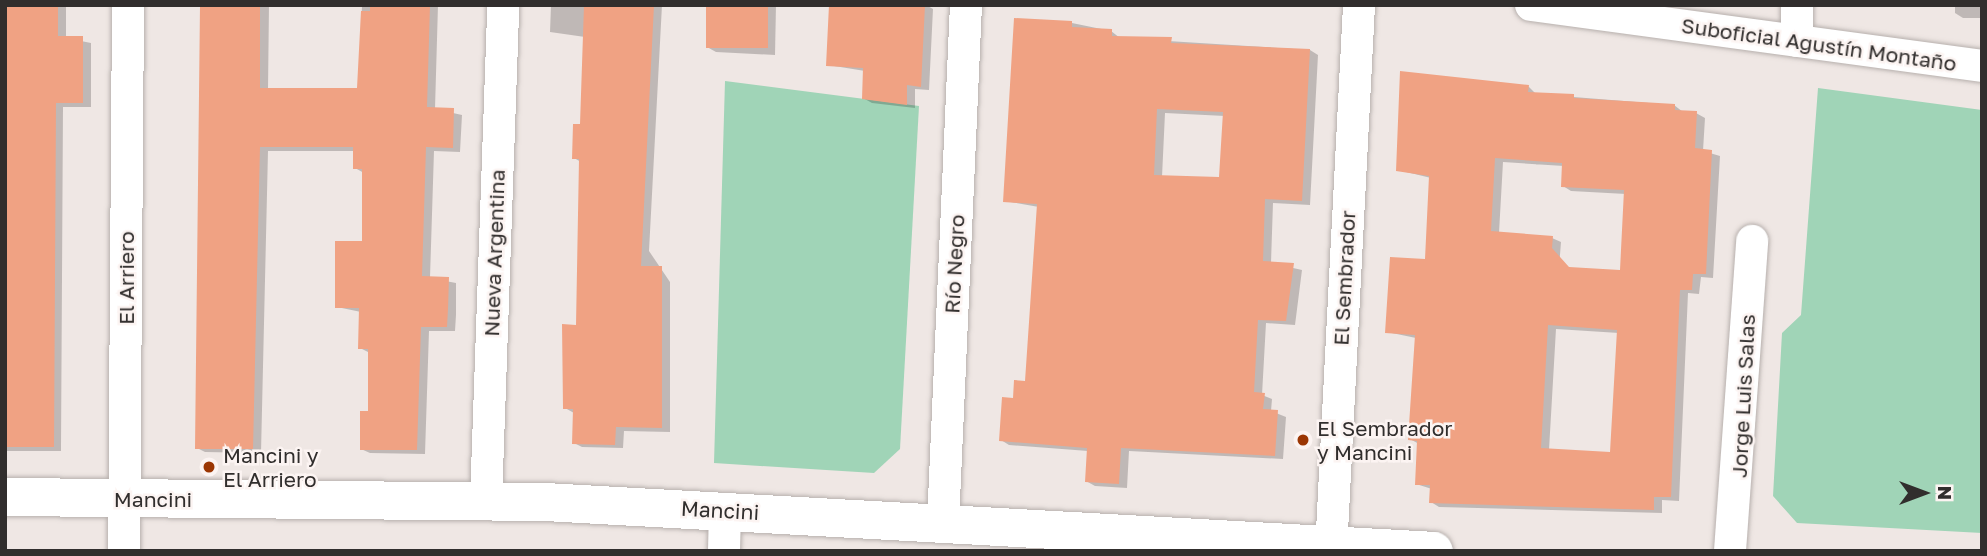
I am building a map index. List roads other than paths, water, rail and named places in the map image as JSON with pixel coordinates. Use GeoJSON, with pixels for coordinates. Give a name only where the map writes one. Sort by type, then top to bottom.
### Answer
{"type":"FeatureCollection","features":[{"type":"Feature","properties":{"kind":"street","name":"El Arriero"},"geometry":{"type":"LineString","coordinates":[[124,551],[128,5]]}},
{"type":"Feature","properties":{"kind":"street","name":"Nueva Argentina"},"geometry":{"type":"LineString","coordinates":[[486,501],[503,5]]}},
{"type":"Feature","properties":{"kind":"street","name":"Río Negro"},"geometry":{"type":"LineString","coordinates":[[943,523],[966,5]]}},
{"type":"Feature","properties":{"kind":"street","name":"El Sembrador"},"geometry":{"type":"LineString","coordinates":[[1331,548],[1359,5]]}},
{"type":"Feature","properties":{"kind":"street","name":"Suboficial Agustín Montaño"},"geometry":{"type":"LineString","coordinates":[[1531,5],[1982,66]]}},
{"type":"Feature","properties":{"kind":"street"},"geometry":{"type":"LineString","coordinates":[[1797,5],[1797,41]]}},
{"type":"Feature","properties":{"kind":"street","name":"Jorge Luis Salas"},"geometry":{"type":"LineString","coordinates":[[1730,551],[1752,241]]}},
{"type":"Feature","properties":{"kind":"street","name":"Mancini"},"geometry":{"type":"LineString","coordinates":[[5,497],[486,501],[725,510],[1331,548],[1434,551]]}},
{"type":"Feature","properties":{"kind":"street"},"geometry":{"type":"LineString","coordinates":[[724,551],[725,510]]}},
{"type":"Feature","properties":{"kind":"place","name":"El Sembrador y Mancini"},"geometry":{"type":"Point","coordinates":[1303,440]}},
{"type":"Feature","properties":{"kind":"place","name":"Mancini y El Arriero"},"geometry":{"type":"Point","coordinates":[209,467]}}]}
